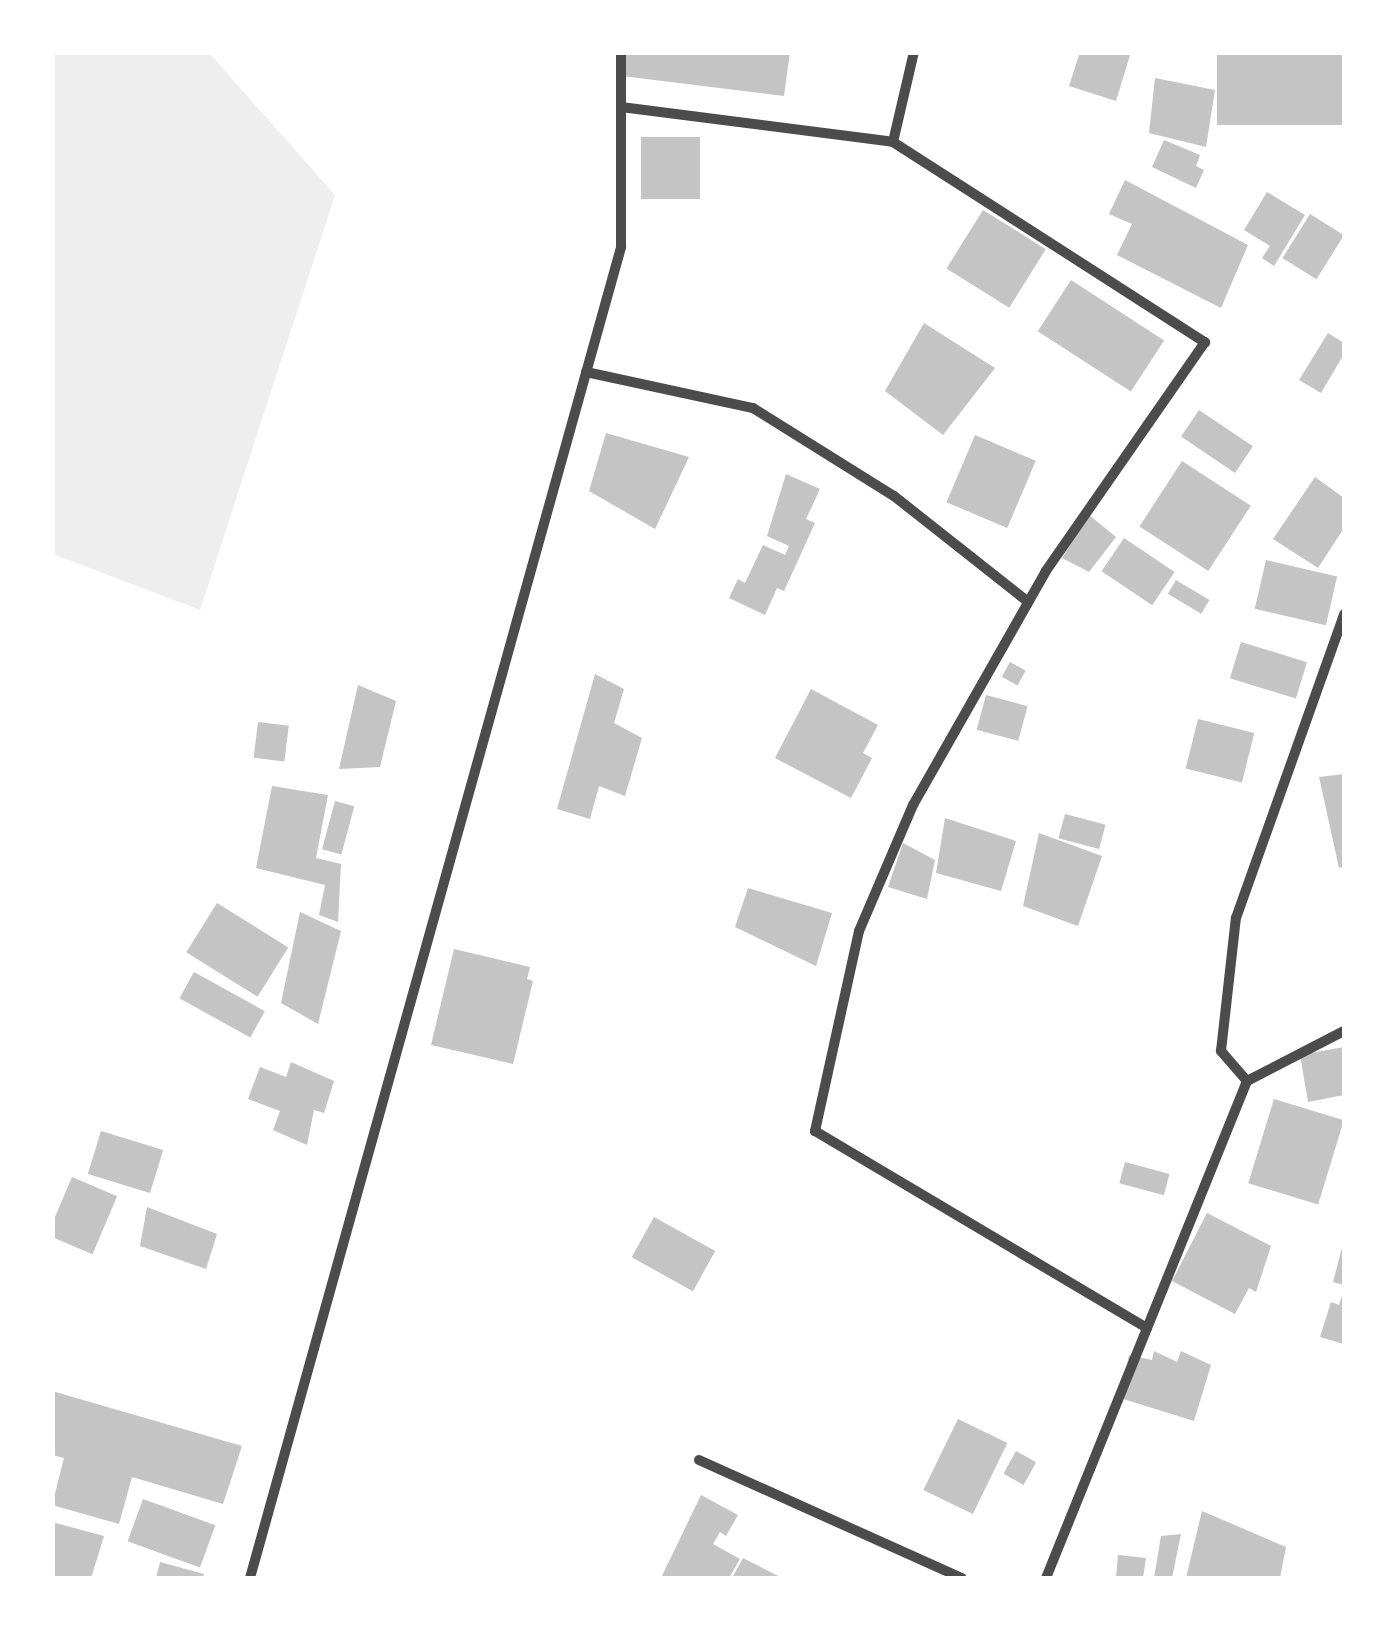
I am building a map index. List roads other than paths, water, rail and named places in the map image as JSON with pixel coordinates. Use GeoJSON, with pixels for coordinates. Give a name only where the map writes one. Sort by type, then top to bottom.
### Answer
{"type":"FeatureCollection","features":[{"type":"Feature","properties":{"kind":"street"},"geometry":{"type":"LineString","coordinates":[[250,1578],[621,247],[621,52]]}},
{"type":"Feature","properties":{"kind":"street"},"geometry":{"type":"LineString","coordinates":[[893,142],[914,52]]}},
{"type":"Feature","properties":{"kind":"street"},"geometry":{"type":"LineString","coordinates":[[621,108],[893,142],[1205,342],[1028,602],[913,805],[860,931],[815,1131],[1147,1328]]}},
{"type":"Feature","properties":{"kind":"street"},"geometry":{"type":"LineString","coordinates":[[586,372],[754,408],[894,496],[1028,602]]}},
{"type":"Feature","properties":{"kind":"street"},"geometry":{"type":"LineString","coordinates":[[1247,1081],[1221,1051],[1236,918],[1344,614]]}},
{"type":"Feature","properties":{"kind":"street"},"geometry":{"type":"LineString","coordinates":[[1046,1578],[1247,1081],[1344,1031]]}},
{"type":"Feature","properties":{"kind":"street"},"geometry":{"type":"LineString","coordinates":[[699,1460],[962,1578]]}}]}
